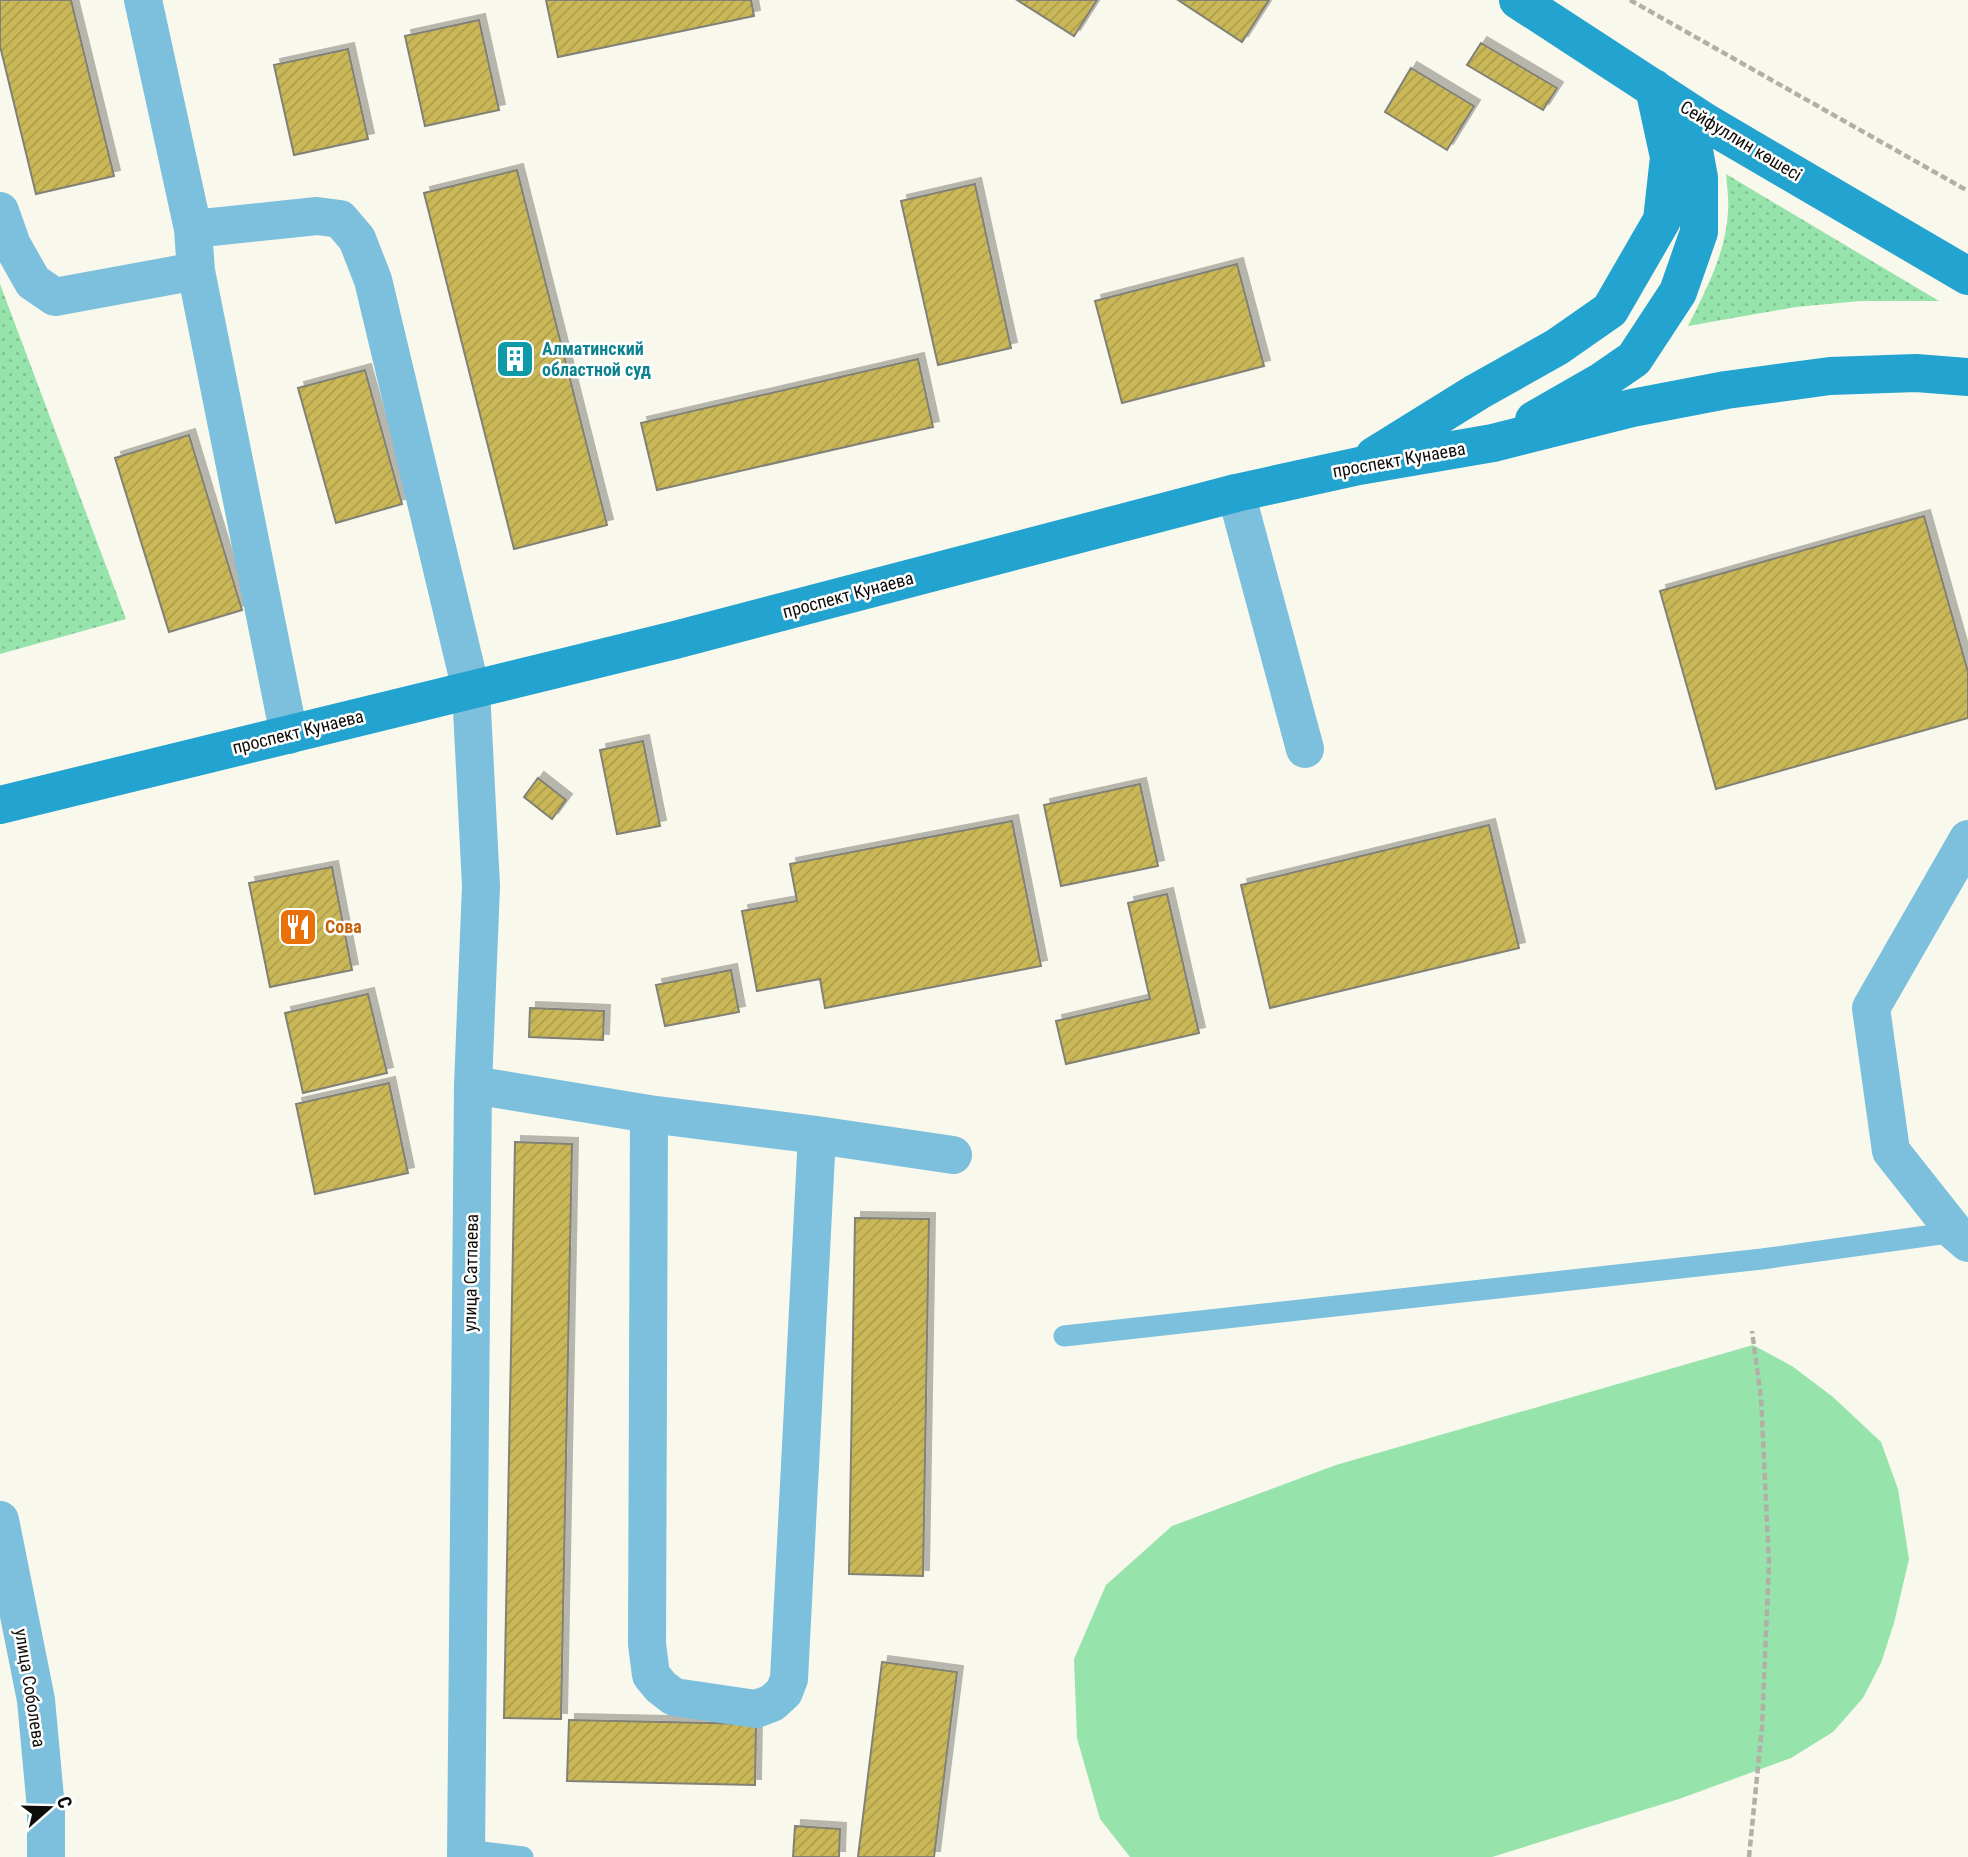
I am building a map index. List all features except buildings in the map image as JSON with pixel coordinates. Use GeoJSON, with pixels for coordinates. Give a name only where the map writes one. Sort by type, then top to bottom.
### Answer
{"type":"FeatureCollection","features":[{"type":"Feature","properties":{"kind":"main road","name":"Сейфуллин көшесі"},"geometry":{"type":"LineString","coordinates":[[1518,0],[1686,109],[1968,276]]}},
{"type":"Feature","properties":{"kind":"main road"},"geometry":{"type":"LineString","coordinates":[[1359,466],[1477,392],[1557,347],[1610,310],[1662,220],[1670,157],[1654,88]]}},
{"type":"Feature","properties":{"kind":"main road"},"geometry":{"type":"LineString","coordinates":[[1493,443],[1602,381],[1634,359],[1678,292],[1699,232],[1699,178],[1686,109]]}},
{"type":"Feature","properties":{"kind":"main road","name":"проспект Кунаева"},"geometry":{"type":"LineString","coordinates":[[0,805],[675,640],[1236,493],[1359,466],[1493,443],[1632,408],[1726,390],[1830,376],[1916,373],[1968,376]]}},
{"type":"Feature","properties":{"kind":"street"},"geometry":{"type":"LineString","coordinates":[[143,0],[193,229],[196,271],[289,735]]}},
{"type":"Feature","properties":{"kind":"street"},"geometry":{"type":"LineString","coordinates":[[0,211],[12,245],[33,282],[55,297],[196,271]]}},
{"type":"Feature","properties":{"kind":"street","name":"улица Сатпаева"},"geometry":{"type":"LineString","coordinates":[[193,229],[317,216],[340,219],[357,239],[373,280],[471,690],[481,886],[473,1085],[466,1854]]}},
{"type":"Feature","properties":{"kind":"street"},"geometry":{"type":"LineString","coordinates":[[1236,493],[1305,749]]}},
{"type":"Feature","properties":{"kind":"street"},"geometry":{"type":"LineString","coordinates":[[1962,1238],[1891,1151],[1871,1008],[1968,839]]}},
{"type":"Feature","properties":{"kind":"street"},"geometry":{"type":"LineString","coordinates":[[473,1085],[649,1114],[953,1155]]}},
{"type":"Feature","properties":{"kind":"street"},"geometry":{"type":"LineString","coordinates":[[649,1114],[647,1644],[652,1675],[661,1687],[674,1697],[756,1709],[772,1703],[784,1692],[789,1679],[817,1135]]}},
{"type":"Feature","properties":{"kind":"street","name":"улица Соболева"},"geometry":{"type":"LineString","coordinates":[[0,1520],[36,1700],[46,1809],[46,1857]]}},
{"type":"Feature","properties":{"kind":"lane"},"geometry":{"type":"LineString","coordinates":[[1064,1336],[1962,1238]]}},
{"type":"Feature","properties":{"kind":"lane"},"geometry":{"type":"LineString","coordinates":[[466,1854],[523,1857]]}},
{"type":"Feature","properties":{"kind":"path"},"geometry":{"type":"LineString","coordinates":[[1630,0],[1968,191]]}},
{"type":"Feature","properties":{"kind":"path"},"geometry":{"type":"LineString","coordinates":[[1749,1857],[1762,1727],[1769,1563],[1761,1398],[1752,1331]]}},
{"type":"Feature","properties":{"kind":"green space"},"geometry":{"type":"Polygon","coordinates":[[[1726,174],[1939,301],[1860,301],[1796,307],[1688,326],[1702,299],[1723,242],[1728,207],[1726,174]]]}},
{"type":"Feature","properties":{"kind":"green space"},"geometry":{"type":"Polygon","coordinates":[[[0,284],[126,619],[0,654],[0,284]]]}},
{"type":"Feature","properties":{"kind":"green space"},"geometry":{"type":"Polygon","coordinates":[[[1753,1345],[1792,1366],[1833,1397],[1881,1442],[1898,1489],[1909,1559],[1894,1623],[1881,1663],[1863,1698],[1833,1732],[1791,1758],[1679,1799],[1492,1857],[1130,1857],[1100,1819],[1077,1738],[1074,1659],[1106,1585],[1172,1526],[1336,1465],[1753,1345]]]}},
{"type":"Feature","properties":{"kind":"place","name":"Алматинский областной суд"},"geometry":{"type":"Point","coordinates":[515,359]}},
{"type":"Feature","properties":{"kind":"place","name":"Сова"},"geometry":{"type":"Point","coordinates":[298,927]}}]}
